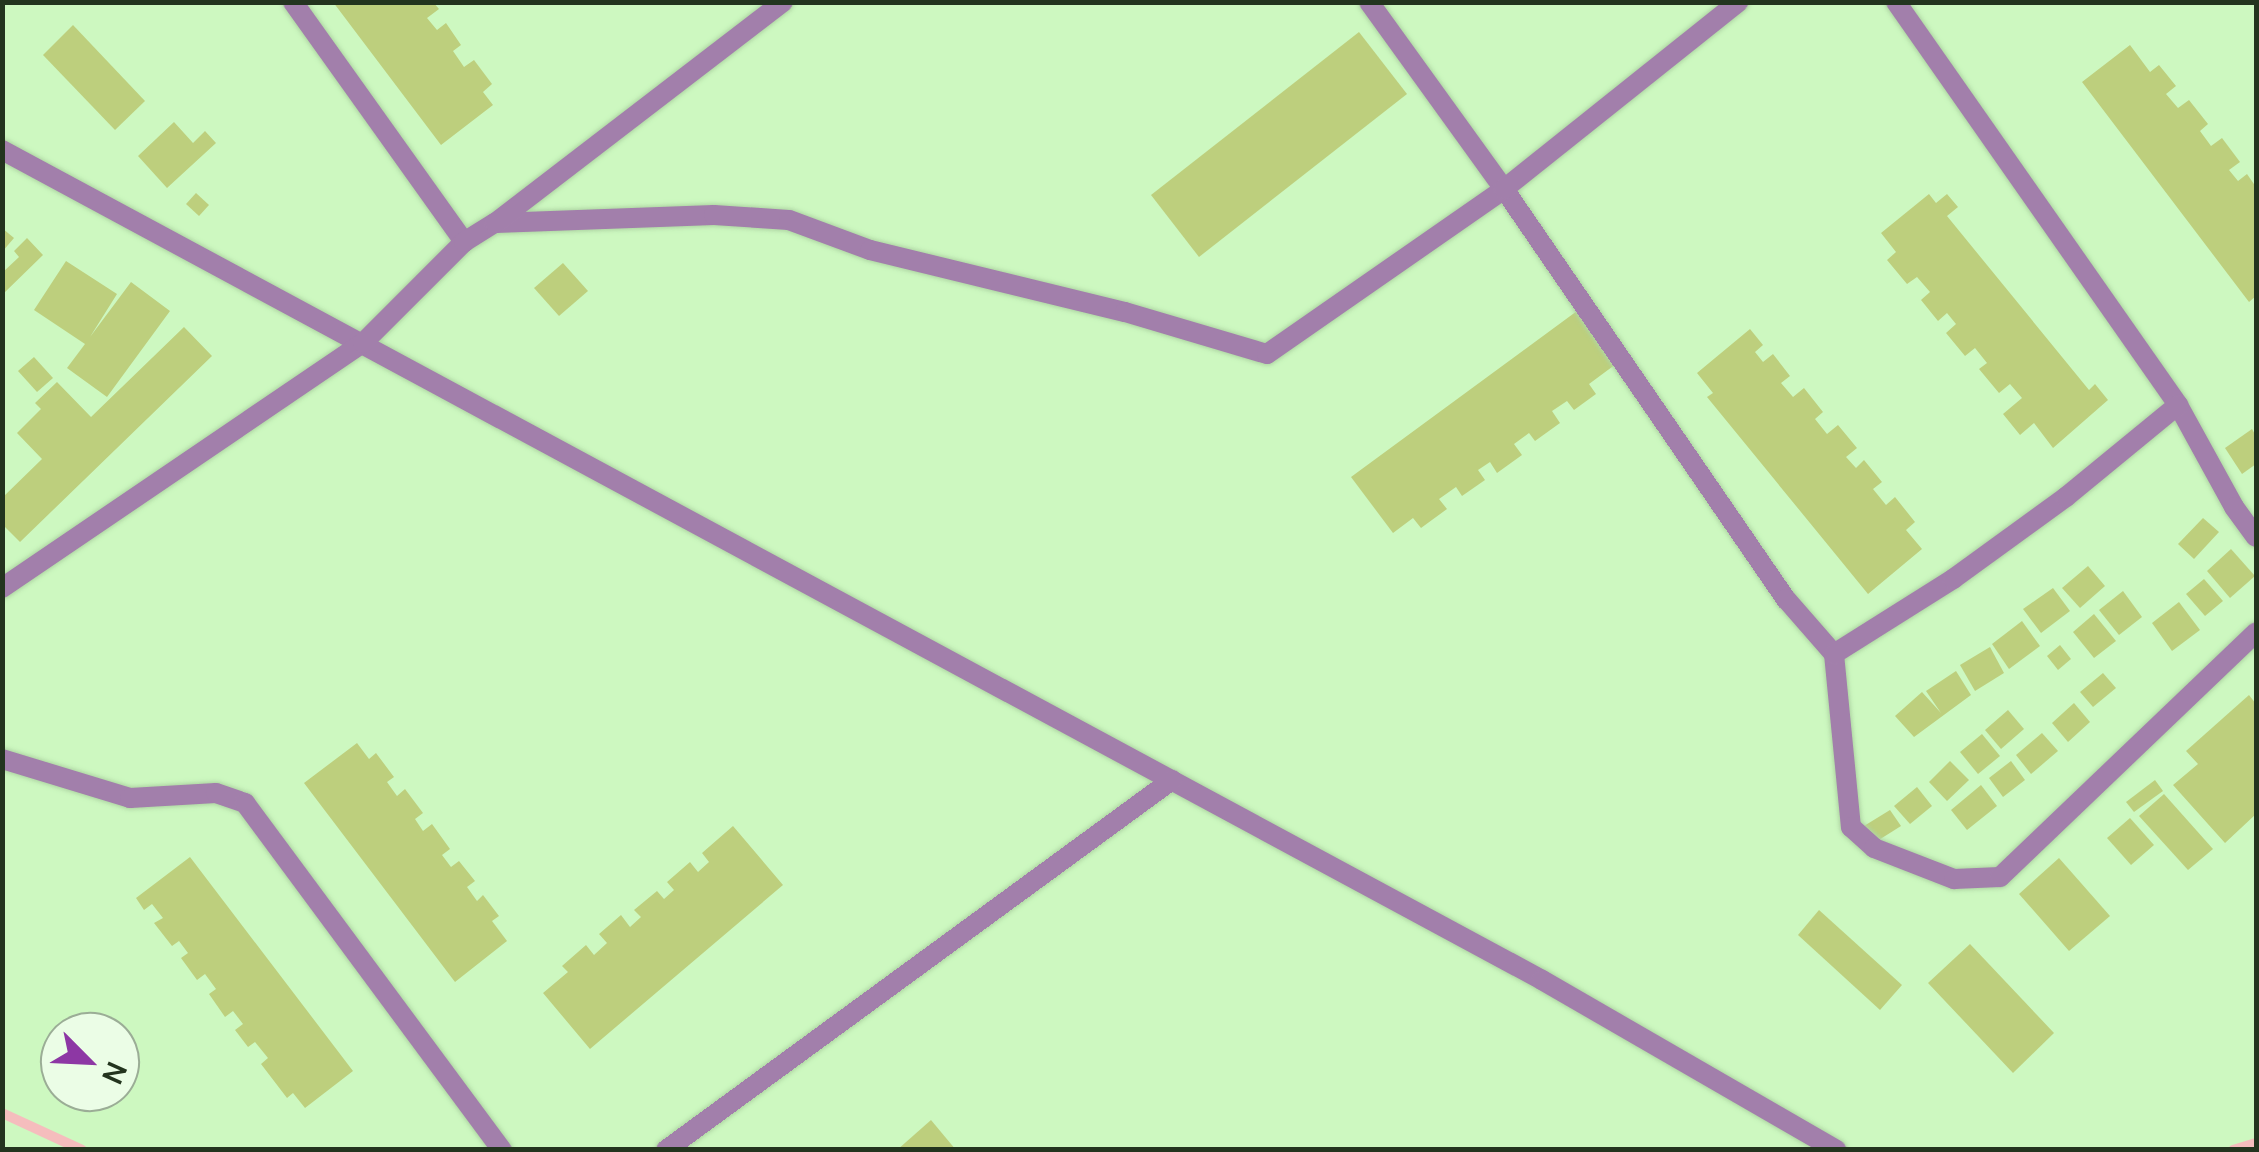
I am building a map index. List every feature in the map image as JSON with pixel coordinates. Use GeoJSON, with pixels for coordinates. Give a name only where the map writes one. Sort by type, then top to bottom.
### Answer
{"type":"FeatureCollection","features":[{"type":"Feature","properties":{"kind":"street"},"geometry":{"type":"LineString","coordinates":[[293,2],[464,242]]}},
{"type":"Feature","properties":{"kind":"street"},"geometry":{"type":"LineString","coordinates":[[2,588],[363,343],[464,242],[495,223],[783,2]]}},
{"type":"Feature","properties":{"kind":"street"},"geometry":{"type":"LineString","coordinates":[[1369,2],[1786,598],[1834,654],[1851,827],[1874,848],[1925,870],[1978,880],[2000,877],[2256,632]]}},
{"type":"Feature","properties":{"kind":"street"},"geometry":{"type":"LineString","coordinates":[[495,223],[714,215],[789,220],[870,250],[1125,312],[1267,354],[1504,190],[1738,2]]}},
{"type":"Feature","properties":{"kind":"street"},"geometry":{"type":"LineString","coordinates":[[1896,2],[2178,405],[2234,507],[2256,537]]}},
{"type":"Feature","properties":{"kind":"street"},"geometry":{"type":"LineString","coordinates":[[2,150],[1542,980],[1836,1150]]}},
{"type":"Feature","properties":{"kind":"street"},"geometry":{"type":"LineString","coordinates":[[1834,654],[1954,580],[2066,498],[2178,405]]}},
{"type":"Feature","properties":{"kind":"street"},"geometry":{"type":"LineString","coordinates":[[2,759],[130,798],[216,792],[244,803],[502,1150]]}},
{"type":"Feature","properties":{"kind":"street"},"geometry":{"type":"LineString","coordinates":[[666,1150],[1172,780]]}},
{"type":"Feature","properties":{"kind":"building"},"geometry":{"type":"Polygon","coordinates":[[[333,2],[433,2],[439,9],[427,18],[437,30],[446,23],[461,45],[453,51],[464,67],[474,60],[492,84],[483,92],[493,105],[441,145],[333,2]]]}},
{"type":"Feature","properties":{"kind":"building"},"geometry":{"type":"Polygon","coordinates":[[[73,25],[145,101],[115,130],[43,55],[73,25]]]}},
{"type":"Feature","properties":{"kind":"building"},"geometry":{"type":"Polygon","coordinates":[[[1359,32],[1407,94],[1199,257],[1151,195],[1359,32]]]}},
{"type":"Feature","properties":{"kind":"building"},"geometry":{"type":"Polygon","coordinates":[[[2130,45],[2150,72],[2159,65],[2176,86],[2166,94],[2178,108],[2189,100],[2208,124],[2200,131],[2211,146],[2222,138],[2240,162],[2229,170],[2238,181],[2247,174],[2256,187],[2256,296],[2249,302],[2082,82],[2130,45]]]}},
{"type":"Feature","properties":{"kind":"building"},"geometry":{"type":"Polygon","coordinates":[[[174,122],[193,143],[205,131],[216,143],[167,188],[138,156],[174,122]]]}},
{"type":"Feature","properties":{"kind":"building"},"geometry":{"type":"Polygon","coordinates":[[[196,193],[209,205],[199,216],[186,204],[196,193]]]}},
{"type":"Feature","properties":{"kind":"building"},"geometry":{"type":"Polygon","coordinates":[[[1929,194],[1936,203],[1947,194],[1958,207],[1947,216],[2089,390],[2095,384],[2108,400],[2053,448],[2034,423],[2020,435],[2003,414],[2022,398],[2010,384],[1999,393],[1979,369],[1987,363],[1975,348],[1965,356],[1946,333],[1956,324],[1947,313],[1938,321],[1921,300],[1930,292],[1917,277],[1907,284],[1887,260],[1896,252],[1881,233],[1929,194]]]}},
{"type":"Feature","properties":{"kind":"building"},"geometry":{"type":"Polygon","coordinates":[[[2,228],[14,238],[2,252],[2,228]]]}},
{"type":"Feature","properties":{"kind":"building"},"geometry":{"type":"Polygon","coordinates":[[[27,238],[43,255],[2,295],[2,273],[19,257],[14,251],[27,238]]]}},
{"type":"Feature","properties":{"kind":"building"},"geometry":{"type":"Polygon","coordinates":[[[66,261],[117,294],[90,337],[131,282],[170,311],[107,397],[67,368],[85,344],[34,310],[66,261]]]}},
{"type":"Feature","properties":{"kind":"building"},"geometry":{"type":"Polygon","coordinates":[[[563,263],[588,291],[559,316],[534,288],[563,263]]]}},
{"type":"Feature","properties":{"kind":"building"},"geometry":{"type":"Polygon","coordinates":[[[1577,311],[1616,364],[1589,384],[1596,394],[1574,410],[1567,401],[1552,411],[1560,423],[1535,441],[1529,433],[1514,444],[1522,455],[1497,473],[1490,462],[1478,470],[1485,480],[1462,496],[1456,487],[1439,499],[1447,509],[1421,528],[1413,518],[1393,533],[1351,477],[1577,311]]]}},
{"type":"Feature","properties":{"kind":"building"},"geometry":{"type":"Polygon","coordinates":[[[184,327],[212,356],[20,542],[2,524],[2,498],[42,459],[17,433],[41,409],[35,403],[57,382],[91,417],[184,327]]]}},
{"type":"Feature","properties":{"kind":"building"},"geometry":{"type":"Polygon","coordinates":[[[1750,329],[1763,345],[1755,352],[1763,362],[1773,354],[1790,376],[1781,383],[1793,397],[1804,388],[1823,412],[1815,419],[1827,434],[1838,425],[1857,448],[1846,457],[1856,468],[1864,460],[1882,482],[1873,489],[1886,505],[1895,497],[1915,522],[1906,530],[1922,549],[1868,594],[1707,397],[1713,393],[1697,373],[1750,329]]]}},
{"type":"Feature","properties":{"kind":"building"},"geometry":{"type":"Polygon","coordinates":[[[34,357],[53,378],[37,392],[18,371],[34,357]]]}},
{"type":"Feature","properties":{"kind":"building"},"geometry":{"type":"Polygon","coordinates":[[[2252,429],[2256,436],[2256,464],[2242,474],[2225,448],[2252,429]]]}},
{"type":"Feature","properties":{"kind":"building"},"geometry":{"type":"Polygon","coordinates":[[[2203,518],[2219,532],[2194,559],[2178,544],[2203,518]]]}},
{"type":"Feature","properties":{"kind":"building"},"geometry":{"type":"Polygon","coordinates":[[[2231,549],[2255,576],[2230,598],[2207,571],[2231,549]]]}},
{"type":"Feature","properties":{"kind":"building"},"geometry":{"type":"Polygon","coordinates":[[[2088,566],[2105,586],[2080,608],[2062,588],[2088,566]]]}},
{"type":"Feature","properties":{"kind":"building"},"geometry":{"type":"Polygon","coordinates":[[[2204,579],[2223,601],[2205,616],[2186,594],[2204,579]]]}},
{"type":"Feature","properties":{"kind":"building"},"geometry":{"type":"Polygon","coordinates":[[[2053,588],[2070,611],[2041,633],[2023,609],[2053,588]]]}},
{"type":"Feature","properties":{"kind":"building"},"geometry":{"type":"Polygon","coordinates":[[[2123,591],[2142,617],[2119,635],[2099,610],[2123,591]]]}},
{"type":"Feature","properties":{"kind":"building"},"geometry":{"type":"Polygon","coordinates":[[[2179,602],[2200,630],[2172,651],[2152,623],[2179,602]]]}},
{"type":"Feature","properties":{"kind":"building"},"geometry":{"type":"Polygon","coordinates":[[[2094,614],[2116,641],[2094,658],[2073,632],[2094,614]]]}},
{"type":"Feature","properties":{"kind":"building"},"geometry":{"type":"Polygon","coordinates":[[[2022,621],[2040,646],[2009,669],[1992,644],[2022,621]]]}},
{"type":"Feature","properties":{"kind":"building"},"geometry":{"type":"Polygon","coordinates":[[[2060,645],[2071,659],[2058,670],[2047,656],[2060,645]]]}},
{"type":"Feature","properties":{"kind":"building"},"geometry":{"type":"Polygon","coordinates":[[[1990,647],[2004,673],[1975,691],[1960,665],[1990,647]]]}},
{"type":"Feature","properties":{"kind":"building"},"geometry":{"type":"Polygon","coordinates":[[[1956,671],[1971,695],[1914,737],[1895,716],[1922,692],[1941,713],[1926,691],[1956,671]]]}},
{"type":"Feature","properties":{"kind":"building"},"geometry":{"type":"Polygon","coordinates":[[[2103,673],[2116,688],[2093,707],[2080,692],[2103,673]]]}},
{"type":"Feature","properties":{"kind":"building"},"geometry":{"type":"Polygon","coordinates":[[[2249,695],[2256,704],[2256,814],[2225,843],[2173,785],[2198,764],[2186,751],[2249,695]]]}},
{"type":"Feature","properties":{"kind":"building"},"geometry":{"type":"Polygon","coordinates":[[[2074,703],[2090,722],[2068,742],[2052,723],[2074,703]]]}},
{"type":"Feature","properties":{"kind":"building"},"geometry":{"type":"Polygon","coordinates":[[[2008,710],[2024,729],[2001,749],[1985,730],[2008,710]]]}},
{"type":"Feature","properties":{"kind":"building"},"geometry":{"type":"Polygon","coordinates":[[[2042,733],[2058,751],[2031,774],[2016,755],[2042,733]]]}},
{"type":"Feature","properties":{"kind":"building"},"geometry":{"type":"Polygon","coordinates":[[[1982,734],[2000,756],[1978,774],[1960,752],[1982,734]]]}},
{"type":"Feature","properties":{"kind":"building"},"geometry":{"type":"Polygon","coordinates":[[[357,743],[369,759],[376,753],[394,777],[387,782],[397,796],[405,789],[423,813],[415,819],[423,831],[432,824],[450,849],[442,855],[451,867],[459,861],[475,881],[467,887],[477,901],[483,895],[499,916],[492,921],[507,941],[455,982],[304,783],[357,743]]]}},
{"type":"Feature","properties":{"kind":"building"},"geometry":{"type":"Polygon","coordinates":[[[1950,761],[1969,780],[1947,801],[1929,782],[1950,761]]]}},
{"type":"Feature","properties":{"kind":"building"},"geometry":{"type":"Polygon","coordinates":[[[2011,761],[2025,780],[2003,797],[1989,778],[2011,761]]]}},
{"type":"Feature","properties":{"kind":"building"},"geometry":{"type":"Polygon","coordinates":[[[2155,780],[2163,791],[2134,812],[2126,802],[2155,780]]]}},
{"type":"Feature","properties":{"kind":"building"},"geometry":{"type":"Polygon","coordinates":[[[1981,785],[1997,806],[1967,830],[1951,810],[1981,785]]]}},
{"type":"Feature","properties":{"kind":"building"},"geometry":{"type":"Polygon","coordinates":[[[1917,787],[1932,806],[1910,824],[1894,806],[1917,787]]]}},
{"type":"Feature","properties":{"kind":"building"},"geometry":{"type":"Polygon","coordinates":[[[2164,794],[2213,849],[2188,870],[2139,816],[2164,794]]]}},
{"type":"Feature","properties":{"kind":"building"},"geometry":{"type":"Polygon","coordinates":[[[1890,810],[1901,826],[1874,843],[1864,826],[1890,810]]]}},
{"type":"Feature","properties":{"kind":"building"},"geometry":{"type":"Polygon","coordinates":[[[2130,818],[2154,845],[2131,865],[2107,838],[2130,818]]]}},
{"type":"Feature","properties":{"kind":"building"},"geometry":{"type":"Polygon","coordinates":[[[733,826],[783,885],[590,1049],[543,993],[568,972],[562,966],[586,945],[594,955],[607,943],[599,934],[621,915],[630,927],[641,917],[634,910],[657,891],[664,899],[674,890],[667,882],[690,862],[698,872],[709,862],[702,853],[733,826]]]}},
{"type":"Feature","properties":{"kind":"building"},"geometry":{"type":"Polygon","coordinates":[[[190,857],[353,1071],[305,1108],[293,1093],[287,1098],[261,1064],[268,1058],[255,1042],[248,1047],[235,1030],[243,1024],[233,1011],[225,1017],[209,994],[216,989],[205,974],[197,980],[181,958],[188,953],[179,941],[172,946],[154,923],[163,918],[152,904],[144,910],[136,898],[190,857]]]}},
{"type":"Feature","properties":{"kind":"building"},"geometry":{"type":"Polygon","coordinates":[[[2059,858],[2110,916],[2069,951],[2019,894],[2059,858]]]}},
{"type":"Feature","properties":{"kind":"building"},"geometry":{"type":"Polygon","coordinates":[[[1819,910],[1902,985],[1880,1010],[1798,935],[1819,910]]]}},
{"type":"Feature","properties":{"kind":"building"},"geometry":{"type":"Polygon","coordinates":[[[1970,944],[2054,1033],[2013,1073],[1928,983],[1970,944]]]}},
{"type":"Feature","properties":{"kind":"building"},"geometry":{"type":"Polygon","coordinates":[[[931,1120],[956,1150],[897,1150],[931,1120]]]}},
{"type":"Feature","properties":{"kind":"waterway"},"geometry":{"type":"LineString","coordinates":[[2,1113],[82,1150]]}},
{"type":"Feature","properties":{"kind":"waterway"},"geometry":{"type":"LineString","coordinates":[[2233,1150],[2256,1143]]}}]}
